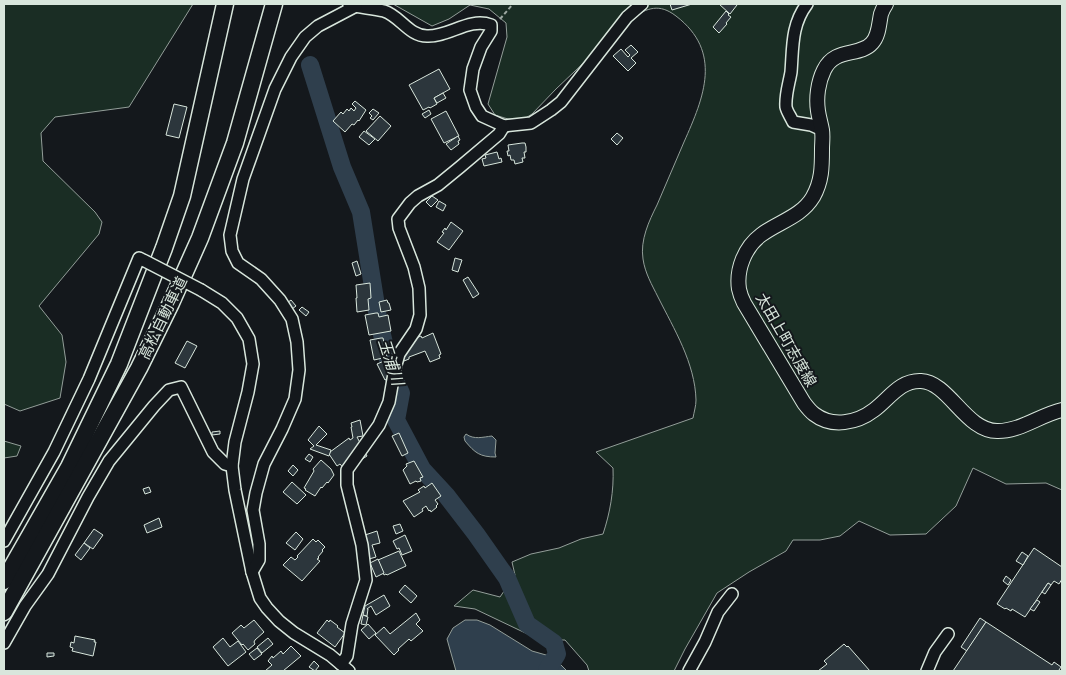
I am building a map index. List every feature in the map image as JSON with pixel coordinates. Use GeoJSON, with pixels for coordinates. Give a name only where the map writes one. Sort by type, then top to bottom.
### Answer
{"type":"FeatureCollection","features":[{"type":"Feature","properties":{"kind":"highway","name":"高松自動車道"},"geometry":{"type":"LineString","coordinates":[[4,581],[69,467],[119,364],[164,248],[182,196],[226,4]]}},
{"type":"Feature","properties":{"kind":"highway","name":"高松自動車道"},"geometry":{"type":"LineString","coordinates":[[4,612],[139,368],[200,238],[235,143],[274,4]]}},
{"type":"Feature","properties":{"kind":"main road","name":"太田上町志度線"},"geometry":{"type":"LineString","coordinates":[[886,4],[872,43],[866,48],[833,59],[825,68],[817,95],[817,110],[822,130],[822,174],[819,186],[812,199],[802,210],[762,234],[750,246],[742,259],[739,274],[739,289],[744,303],[804,403],[812,413],[822,419],[842,422],[863,417],[874,411],[896,390],[908,382],[922,381],[934,385],[981,427],[995,432],[1010,431],[1053,412],[1062,410]]}},
{"type":"Feature","properties":{"kind":"street"},"geometry":{"type":"LineString","coordinates":[[252,572],[258,560],[259,552],[253,510],[256,493],[264,464],[295,399],[299,370],[297,342],[292,319],[280,300],[261,279],[238,263],[232,251],[230,235],[243,179],[274,89],[291,57],[305,37],[318,26],[351,5],[386,12],[413,32],[426,36],[441,35],[472,23],[486,23],[491,26],[491,31],[481,47],[473,69],[470,90],[476,107],[482,116],[504,126],[531,123],[561,102],[627,17],[642,4]]}},
{"type":"Feature","properties":{"kind":"street"},"geometry":{"type":"LineString","coordinates":[[807,4],[802,10],[793,35],[786,110],[793,122],[811,125],[822,130]]}},
{"type":"Feature","properties":{"kind":"street"},"geometry":{"type":"LineString","coordinates":[[345,668],[352,624],[366,580],[362,545],[347,485],[347,470],[379,425],[389,402],[399,354],[416,329],[420,315],[414,267],[399,228],[398,219],[418,196],[438,185],[453,173],[499,134],[504,126]]}},
{"type":"Feature","properties":{"kind":"street"},"geometry":{"type":"LineString","coordinates":[[4,541],[54,452],[89,379],[142,259],[222,302],[237,318],[249,339],[253,364],[235,442],[232,466],[235,490],[252,572],[260,598],[279,621],[294,633],[330,655],[345,668]]}},
{"type":"Feature","properties":{"kind":"street"},"geometry":{"type":"LineString","coordinates":[[4,643],[25,606],[48,574],[88,496],[109,461],[169,390],[182,387],[213,452],[225,464],[232,466]]}},
{"type":"Feature","properties":{"kind":"street"},"geometry":{"type":"LineString","coordinates":[[689,671],[705,642],[718,612],[732,594]]}},
{"type":"Feature","properties":{"kind":"street"},"geometry":{"type":"LineString","coordinates":[[926,671],[935,652],[948,634]]}},
{"type":"Feature","properties":{"kind":"path"},"geometry":{"type":"LineString","coordinates":[[491,31],[512,4]]}},
{"type":"Feature","properties":{"kind":"green space"},"geometry":{"type":"Polygon","coordinates":[[[4,4],[193,4],[129,107],[55,117],[41,133],[43,161],[95,212],[102,222],[99,234],[39,306],[62,335],[66,362],[60,398],[20,411],[4,404],[4,4]]]}},
{"type":"Feature","properties":{"kind":"green space"},"geometry":{"type":"Polygon","coordinates":[[[393,4],[1062,4],[1062,490],[1046,483],[1006,484],[973,468],[956,506],[926,534],[890,535],[859,521],[840,536],[820,540],[793,540],[786,551],[717,593],[674,671],[589,671],[587,665],[565,640],[540,640],[475,609],[454,606],[473,590],[500,597],[515,575],[512,562],[531,554],[559,548],[581,539],[603,534],[611,502],[613,468],[596,452],[693,418],[696,400],[692,373],[683,347],[647,274],[642,252],[648,224],[698,108],[705,76],[704,60],[700,45],[691,30],[670,12],[654,8],[631,18],[532,114],[524,119],[508,119],[495,115],[488,104],[507,37],[506,23],[489,9],[470,5],[449,19],[432,26],[393,4]]]}},
{"type":"Feature","properties":{"kind":"green space"},"geometry":{"type":"Polygon","coordinates":[[[4,441],[21,446],[17,456],[4,458],[4,441]]]}},
{"type":"Feature","properties":{"kind":"water"},"geometry":{"type":"Polygon","coordinates":[[[466,434],[475,438],[492,436],[496,440],[496,457],[482,455],[475,451],[465,441],[464,437],[466,434]]]}},
{"type":"Feature","properties":{"kind":"water"},"geometry":{"type":"Polygon","coordinates":[[[465,620],[477,620],[490,625],[532,651],[546,655],[557,654],[558,662],[567,671],[456,671],[447,639],[453,628],[465,620]]]}},
{"type":"Feature","properties":{"kind":"building"},"geometry":{"type":"Polygon","coordinates":[[[670,4],[692,4],[672,10],[670,4]]]}},
{"type":"Feature","properties":{"kind":"building"},"geometry":{"type":"Polygon","coordinates":[[[719,4],[735,4],[737,5],[730,14],[719,4]]]}},
{"type":"Feature","properties":{"kind":"building"},"geometry":{"type":"Polygon","coordinates":[[[726,11],[731,17],[719,33],[713,27],[726,11]]]}},
{"type":"Feature","properties":{"kind":"building"},"geometry":{"type":"Polygon","coordinates":[[[631,45],[638,52],[631,58],[636,63],[628,71],[613,56],[621,49],[628,57],[630,55],[625,50],[631,45]]]}},
{"type":"Feature","properties":{"kind":"building"},"geometry":{"type":"Polygon","coordinates":[[[439,69],[450,89],[434,98],[437,104],[423,110],[409,85],[439,69]]]}},
{"type":"Feature","properties":{"kind":"building"},"geometry":{"type":"Polygon","coordinates":[[[443,93],[446,98],[437,103],[434,98],[443,93]]]}},
{"type":"Feature","properties":{"kind":"building"},"geometry":{"type":"Polygon","coordinates":[[[355,101],[366,110],[359,121],[354,125],[352,124],[345,132],[333,121],[341,112],[343,114],[347,109],[349,111],[351,108],[354,111],[356,108],[352,104],[355,101]]]}},
{"type":"Feature","properties":{"kind":"building"},"geometry":{"type":"Polygon","coordinates":[[[174,104],[187,107],[179,138],[166,135],[174,104]]]}},
{"type":"Feature","properties":{"kind":"building"},"geometry":{"type":"Polygon","coordinates":[[[373,109],[379,113],[373,120],[370,118],[372,116],[369,113],[373,109]]]}},
{"type":"Feature","properties":{"kind":"building"},"geometry":{"type":"Polygon","coordinates":[[[429,110],[431,114],[425,118],[422,114],[429,110]]]}},
{"type":"Feature","properties":{"kind":"building"},"geometry":{"type":"Polygon","coordinates":[[[446,111],[459,136],[444,143],[431,119],[446,111]]]}},
{"type":"Feature","properties":{"kind":"building"},"geometry":{"type":"Polygon","coordinates":[[[380,116],[391,126],[378,141],[366,131],[380,116]]]}},
{"type":"Feature","properties":{"kind":"building"},"geometry":{"type":"Polygon","coordinates":[[[364,131],[375,139],[369,145],[359,137],[364,131]]]}},
{"type":"Feature","properties":{"kind":"building"},"geometry":{"type":"Polygon","coordinates":[[[617,133],[623,138],[617,145],[611,139],[617,133]]]}},
{"type":"Feature","properties":{"kind":"building"},"geometry":{"type":"Polygon","coordinates":[[[458,136],[459,144],[451,150],[446,144],[458,136]]]}},
{"type":"Feature","properties":{"kind":"building"},"geometry":{"type":"Polygon","coordinates":[[[525,143],[525,158],[522,158],[523,162],[515,164],[514,160],[511,160],[510,155],[508,156],[508,145],[525,143]]]}},
{"type":"Feature","properties":{"kind":"building"},"geometry":{"type":"Polygon","coordinates":[[[497,152],[502,162],[484,166],[482,159],[486,158],[485,155],[497,152]]]}},
{"type":"Feature","properties":{"kind":"building"},"geometry":{"type":"Polygon","coordinates":[[[432,196],[438,200],[431,207],[426,202],[432,196]]]}},
{"type":"Feature","properties":{"kind":"building"},"geometry":{"type":"Polygon","coordinates":[[[439,201],[446,205],[443,211],[436,207],[439,201]]]}},
{"type":"Feature","properties":{"kind":"building"},"geometry":{"type":"Polygon","coordinates":[[[451,222],[463,231],[449,250],[437,242],[444,233],[442,232],[445,228],[446,230],[451,222]]]}},
{"type":"Feature","properties":{"kind":"building"},"geometry":{"type":"Polygon","coordinates":[[[455,258],[462,260],[458,272],[452,270],[455,258]]]}},
{"type":"Feature","properties":{"kind":"building"},"geometry":{"type":"Polygon","coordinates":[[[357,261],[361,274],[356,276],[352,263],[357,261]]]}},
{"type":"Feature","properties":{"kind":"building"},"geometry":{"type":"Polygon","coordinates":[[[468,277],[479,294],[473,298],[463,280],[468,277]]]}},
{"type":"Feature","properties":{"kind":"building"},"geometry":{"type":"Polygon","coordinates":[[[370,283],[371,298],[368,299],[369,310],[357,312],[356,285],[370,283]]]}},
{"type":"Feature","properties":{"kind":"building"},"geometry":{"type":"Polygon","coordinates":[[[291,300],[296,306],[292,309],[287,303],[291,300]]]}},
{"type":"Feature","properties":{"kind":"building"},"geometry":{"type":"Polygon","coordinates":[[[387,300],[391,310],[381,312],[379,302],[387,300]]]}},
{"type":"Feature","properties":{"kind":"building"},"geometry":{"type":"Polygon","coordinates":[[[302,307],[309,312],[306,316],[299,310],[302,307]]]}},
{"type":"Feature","properties":{"kind":"building"},"geometry":{"type":"Polygon","coordinates":[[[378,313],[379,317],[388,315],[391,331],[369,335],[365,315],[378,313]]]}},
{"type":"Feature","properties":{"kind":"building"},"geometry":{"type":"Polygon","coordinates":[[[433,333],[441,354],[439,355],[440,358],[430,362],[425,351],[404,361],[401,352],[405,342],[433,333]]]}},
{"type":"Feature","properties":{"kind":"building"},"geometry":{"type":"Polygon","coordinates":[[[383,338],[387,357],[374,360],[370,340],[383,338]]]}},
{"type":"Feature","properties":{"kind":"building"},"geometry":{"type":"Polygon","coordinates":[[[187,341],[197,346],[185,368],[175,363],[187,341]]]}},
{"type":"Feature","properties":{"kind":"building"},"geometry":{"type":"Polygon","coordinates":[[[384,361],[391,377],[385,380],[377,364],[384,361]]]}},
{"type":"Feature","properties":{"kind":"building"},"geometry":{"type":"Polygon","coordinates":[[[360,420],[363,436],[357,437],[367,456],[345,470],[340,464],[337,466],[329,454],[349,438],[350,440],[353,438],[351,423],[360,420]]]}},
{"type":"Feature","properties":{"kind":"building"},"geometry":{"type":"Polygon","coordinates":[[[319,426],[327,434],[316,445],[331,450],[329,456],[310,449],[314,446],[308,440],[319,426]]]}},
{"type":"Feature","properties":{"kind":"building"},"geometry":{"type":"Polygon","coordinates":[[[220,431],[220,434],[212,435],[212,432],[220,431]]]}},
{"type":"Feature","properties":{"kind":"building"},"geometry":{"type":"Polygon","coordinates":[[[399,433],[408,453],[402,456],[392,436],[399,433]]]}},
{"type":"Feature","properties":{"kind":"building"},"geometry":{"type":"Polygon","coordinates":[[[309,454],[313,457],[310,462],[305,459],[309,454]]]}},
{"type":"Feature","properties":{"kind":"building"},"geometry":{"type":"Polygon","coordinates":[[[321,460],[331,469],[334,475],[328,483],[321,487],[315,496],[304,488],[314,471],[313,469],[321,460]]]}},
{"type":"Feature","properties":{"kind":"building"},"geometry":{"type":"Polygon","coordinates":[[[414,461],[423,477],[420,478],[421,481],[410,484],[403,470],[407,466],[406,464],[414,461]]]}},
{"type":"Feature","properties":{"kind":"building"},"geometry":{"type":"Polygon","coordinates":[[[293,465],[298,470],[293,476],[288,471],[293,465]]]}},
{"type":"Feature","properties":{"kind":"building"},"geometry":{"type":"Polygon","coordinates":[[[292,482],[306,495],[297,504],[283,492],[292,482]]]}},
{"type":"Feature","properties":{"kind":"building"},"geometry":{"type":"Polygon","coordinates":[[[432,483],[441,496],[435,500],[438,504],[437,507],[431,512],[426,506],[422,509],[423,511],[414,517],[403,501],[420,492],[418,490],[424,486],[425,488],[432,483]]]}},
{"type":"Feature","properties":{"kind":"building"},"geometry":{"type":"Polygon","coordinates":[[[149,487],[151,492],[145,494],[143,489],[149,487]]]}},
{"type":"Feature","properties":{"kind":"building"},"geometry":{"type":"Polygon","coordinates":[[[159,518],[162,527],[147,533],[144,525],[159,518]]]}},
{"type":"Feature","properties":{"kind":"building"},"geometry":{"type":"Polygon","coordinates":[[[400,524],[403,531],[396,534],[393,526],[400,524]]]}},
{"type":"Feature","properties":{"kind":"building"},"geometry":{"type":"Polygon","coordinates":[[[94,529],[103,535],[93,549],[84,543],[94,529]]]}},
{"type":"Feature","properties":{"kind":"building"},"geometry":{"type":"Polygon","coordinates":[[[377,531],[380,543],[372,545],[376,557],[369,559],[362,536],[377,531]]]}},
{"type":"Feature","properties":{"kind":"building"},"geometry":{"type":"Polygon","coordinates":[[[296,532],[303,539],[295,550],[286,543],[296,532]]]}},
{"type":"Feature","properties":{"kind":"building"},"geometry":{"type":"Polygon","coordinates":[[[405,535],[412,551],[402,555],[393,541],[405,535]]]}},
{"type":"Feature","properties":{"kind":"building"},"geometry":{"type":"Polygon","coordinates":[[[313,539],[316,542],[318,540],[325,547],[317,559],[320,561],[302,581],[283,565],[291,557],[295,560],[313,539]]]}},
{"type":"Feature","properties":{"kind":"building"},"geometry":{"type":"Polygon","coordinates":[[[84,543],[90,548],[81,560],[75,555],[84,543]]]}},
{"type":"Feature","properties":{"kind":"building"},"geometry":{"type":"Polygon","coordinates":[[[1034,548],[1062,567],[1062,579],[1059,584],[1054,581],[1051,585],[1048,583],[1025,617],[1012,609],[1011,611],[1005,609],[997,604],[1034,548]]]}},
{"type":"Feature","properties":{"kind":"building"},"geometry":{"type":"Polygon","coordinates":[[[399,551],[406,566],[384,575],[378,560],[399,551]]]}},
{"type":"Feature","properties":{"kind":"building"},"geometry":{"type":"Polygon","coordinates":[[[1022,552],[1028,556],[1023,565],[1016,561],[1022,552]]]}},
{"type":"Feature","properties":{"kind":"building"},"geometry":{"type":"Polygon","coordinates":[[[378,559],[384,573],[376,577],[370,563],[378,559]]]}},
{"type":"Feature","properties":{"kind":"building"},"geometry":{"type":"Polygon","coordinates":[[[1006,576],[1011,580],[1008,585],[1003,581],[1006,576]]]}},
{"type":"Feature","properties":{"kind":"building"},"geometry":{"type":"Polygon","coordinates":[[[1048,583],[1051,585],[1045,594],[1042,592],[1048,583]]]}},
{"type":"Feature","properties":{"kind":"building"},"geometry":{"type":"Polygon","coordinates":[[[405,585],[417,596],[411,603],[399,592],[405,585]]]}},
{"type":"Feature","properties":{"kind":"building"},"geometry":{"type":"Polygon","coordinates":[[[384,595],[390,606],[376,615],[371,606],[367,609],[367,616],[363,615],[365,606],[384,595]]]}},
{"type":"Feature","properties":{"kind":"building"},"geometry":{"type":"Polygon","coordinates":[[[1037,600],[1040,602],[1034,611],[1030,609],[1037,600]]]}},
{"type":"Feature","properties":{"kind":"building"},"geometry":{"type":"Polygon","coordinates":[[[416,613],[420,620],[416,624],[423,631],[411,641],[409,639],[394,655],[375,635],[384,627],[390,634],[416,613]]]}},
{"type":"Feature","properties":{"kind":"building"},"geometry":{"type":"Polygon","coordinates":[[[363,615],[368,617],[366,625],[361,624],[363,615]]]}},
{"type":"Feature","properties":{"kind":"building"},"geometry":{"type":"Polygon","coordinates":[[[980,618],[986,622],[967,651],[961,647],[980,618]]]}},
{"type":"Feature","properties":{"kind":"building"},"geometry":{"type":"Polygon","coordinates":[[[254,620],[264,632],[248,650],[232,633],[241,625],[244,628],[254,620]]]}},
{"type":"Feature","properties":{"kind":"building"},"geometry":{"type":"Polygon","coordinates":[[[327,620],[329,622],[330,620],[345,633],[335,647],[317,633],[327,620]]]}},
{"type":"Feature","properties":{"kind":"building"},"geometry":{"type":"Polygon","coordinates":[[[986,622],[1052,665],[1054,662],[1061,667],[1060,671],[953,671],[986,622]]]}},
{"type":"Feature","properties":{"kind":"building"},"geometry":{"type":"Polygon","coordinates":[[[368,624],[376,633],[369,639],[361,630],[368,624]]]}},
{"type":"Feature","properties":{"kind":"building"},"geometry":{"type":"Polygon","coordinates":[[[75,636],[95,640],[93,656],[72,651],[73,648],[70,647],[71,642],[74,643],[75,636]]]}},
{"type":"Feature","properties":{"kind":"building"},"geometry":{"type":"Polygon","coordinates":[[[223,638],[230,647],[238,641],[246,652],[228,666],[213,647],[223,638]]]}},
{"type":"Feature","properties":{"kind":"building"},"geometry":{"type":"Polygon","coordinates":[[[268,638],[273,644],[262,653],[257,647],[268,638]]]}},
{"type":"Feature","properties":{"kind":"building"},"geometry":{"type":"Polygon","coordinates":[[[844,644],[870,671],[818,671],[827,664],[824,661],[844,644]]]}},
{"type":"Feature","properties":{"kind":"building"},"geometry":{"type":"Polygon","coordinates":[[[291,646],[301,656],[283,671],[265,671],[272,665],[268,661],[272,656],[273,658],[281,651],[283,654],[291,646]]]}},
{"type":"Feature","properties":{"kind":"building"},"geometry":{"type":"Polygon","coordinates":[[[257,648],[262,654],[254,660],[249,654],[257,648]]]}},
{"type":"Feature","properties":{"kind":"building"},"geometry":{"type":"Polygon","coordinates":[[[47,653],[54,653],[54,656],[47,657],[47,653]]]}},
{"type":"Feature","properties":{"kind":"building"},"geometry":{"type":"Polygon","coordinates":[[[314,661],[319,666],[315,671],[309,667],[314,661]]]}},
{"type":"Feature","properties":{"kind":"waterway","name":"玉浦川"},"geometry":{"type":"LineString","coordinates":[[310,65],[342,167],[361,212],[378,318],[391,372],[401,393],[396,420],[422,469],[446,495],[507,578],[527,624],[554,643],[557,654],[547,671]]}}]}
